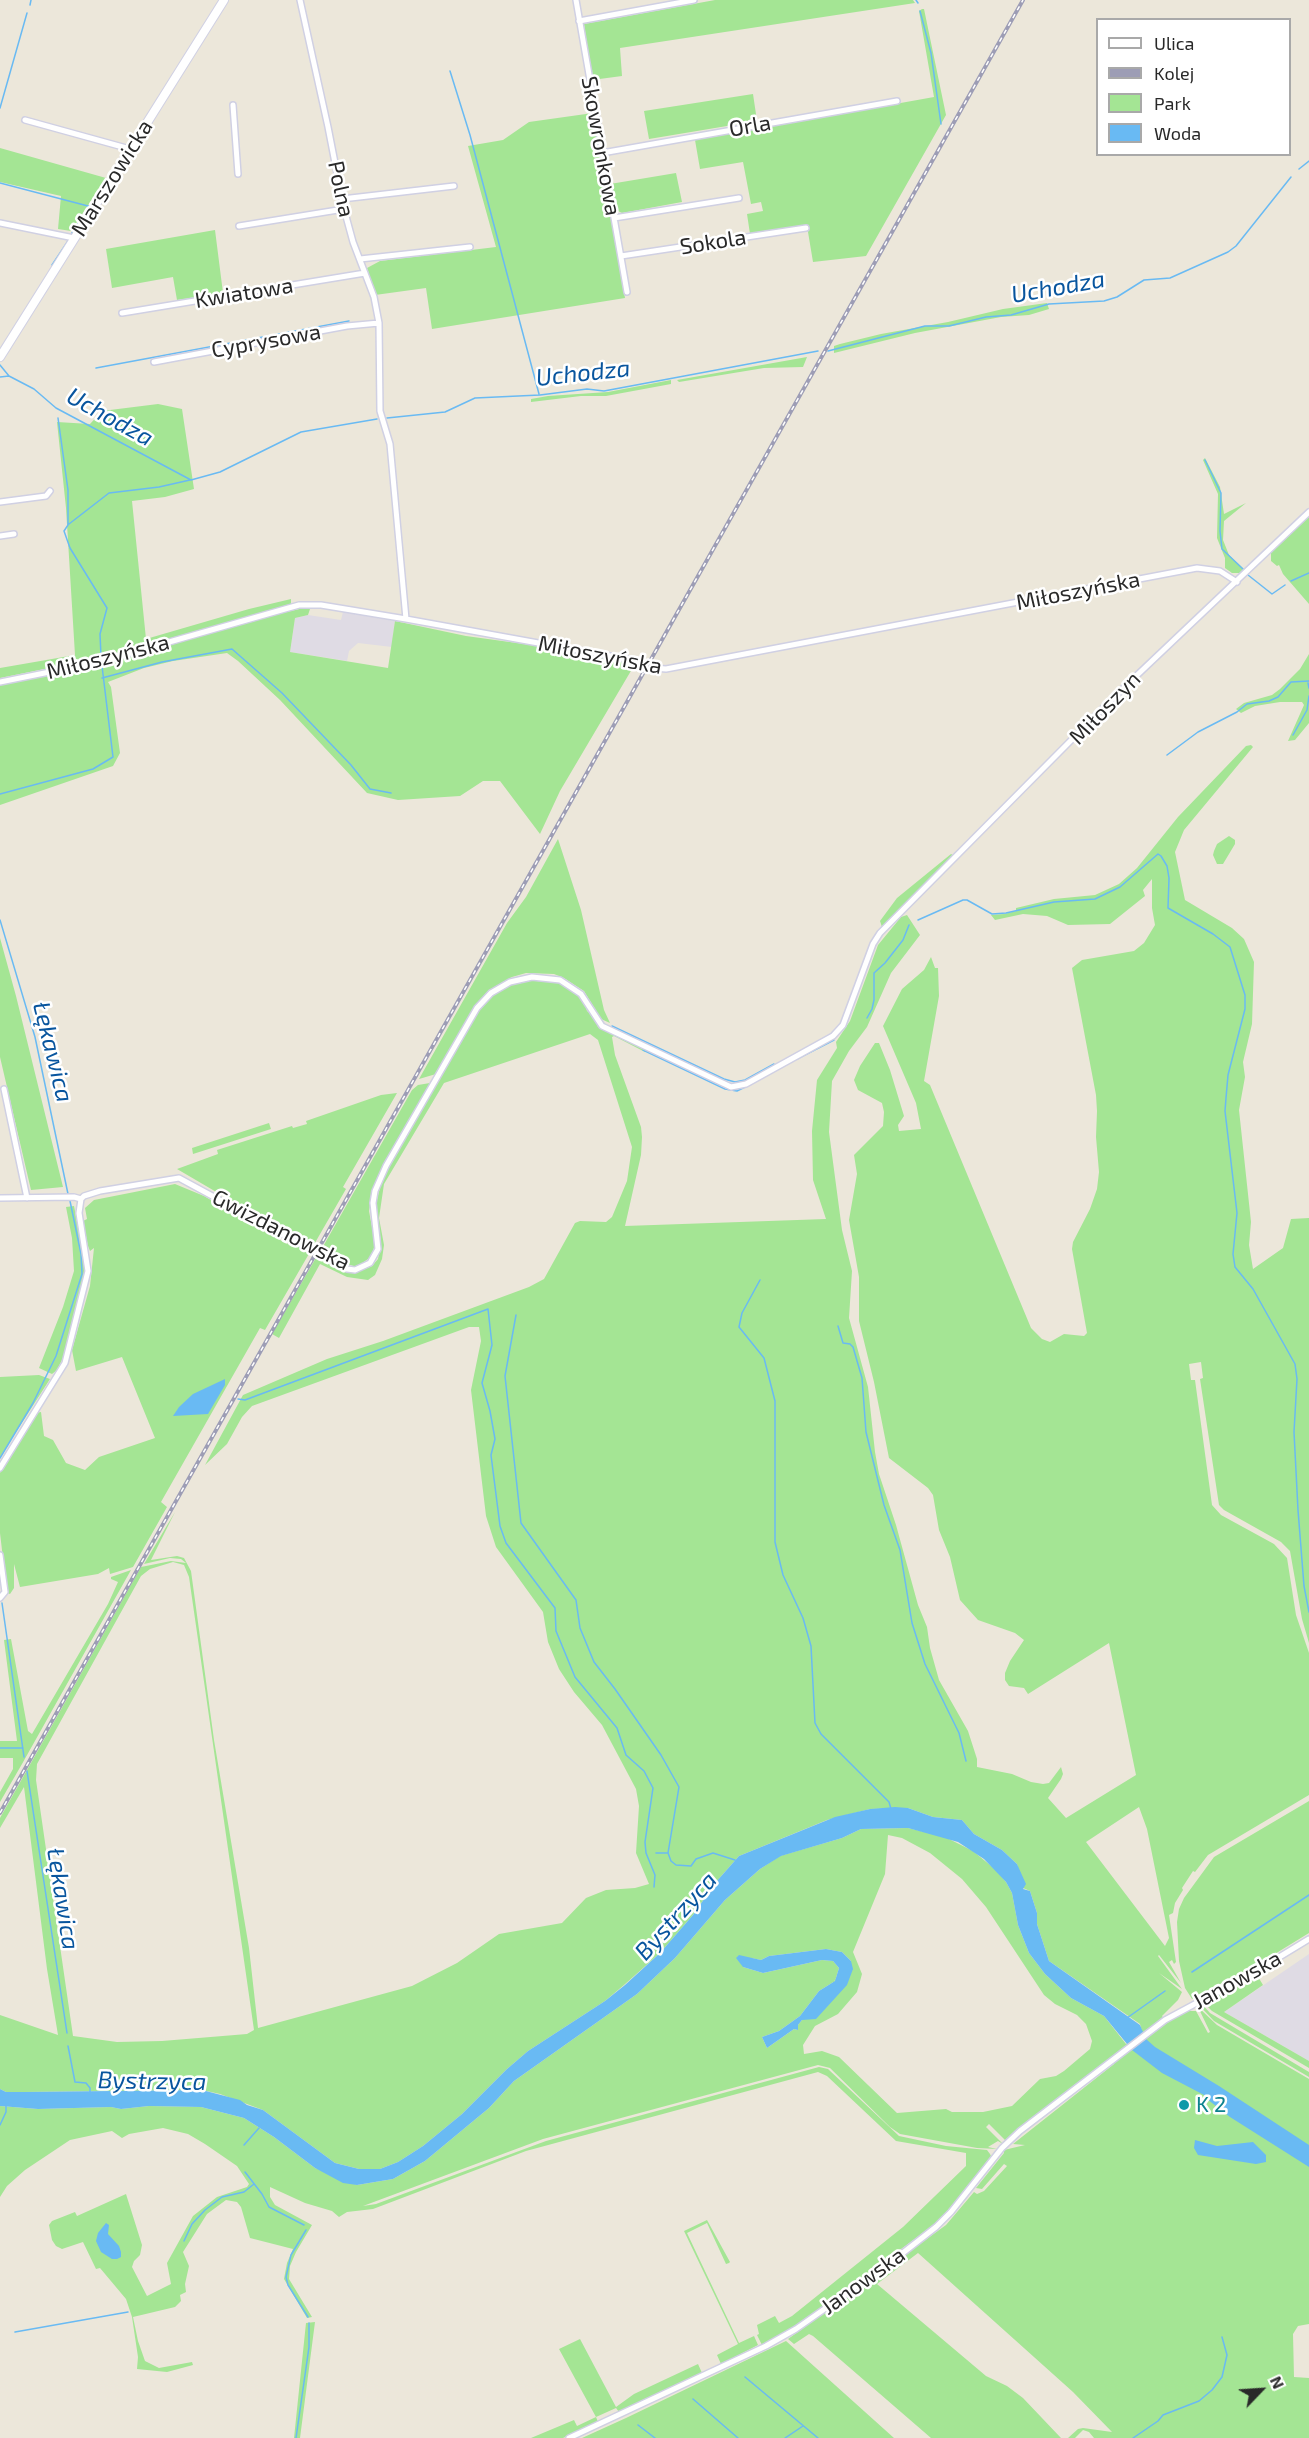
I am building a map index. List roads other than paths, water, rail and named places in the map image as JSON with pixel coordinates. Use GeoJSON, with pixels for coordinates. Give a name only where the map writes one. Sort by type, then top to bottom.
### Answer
{"type":"FeatureCollection","features":[{"type":"Feature","properties":{"kind":"street","name":"Marszowicka"},"geometry":{"type":"LineString","coordinates":[[0,357],[224,0]]}},
{"type":"Feature","properties":{"kind":"street","name":"Polna"},"geometry":{"type":"LineString","coordinates":[[300,0],[344,209],[374,297],[379,323],[380,411],[390,444],[406,619]]}},
{"type":"Feature","properties":{"kind":"street","name":"Skowronkowa"},"geometry":{"type":"LineString","coordinates":[[576,0],[627,292]]}},
{"type":"Feature","properties":{"kind":"street"},"geometry":{"type":"LineString","coordinates":[[579,21],[694,0]]}},
{"type":"Feature","properties":{"kind":"street","name":"Orla"},"geometry":{"type":"LineString","coordinates":[[602,153],[897,101]]}},
{"type":"Feature","properties":{"kind":"street"},"geometry":{"type":"LineString","coordinates":[[233,105],[238,174]]}},
{"type":"Feature","properties":{"kind":"street"},"geometry":{"type":"LineString","coordinates":[[25,120],[130,149]]}},
{"type":"Feature","properties":{"kind":"street"},"geometry":{"type":"LineString","coordinates":[[342,199],[454,186]]}},
{"type":"Feature","properties":{"kind":"street"},"geometry":{"type":"LineString","coordinates":[[614,218],[739,198]]}},
{"type":"Feature","properties":{"kind":"street"},"geometry":{"type":"LineString","coordinates":[[239,226],[344,209]]}},
{"type":"Feature","properties":{"kind":"street"},"geometry":{"type":"LineString","coordinates":[[0,223],[74,238]]}},
{"type":"Feature","properties":{"kind":"street","name":"Sokola"},"geometry":{"type":"LineString","coordinates":[[621,256],[806,228]]}},
{"type":"Feature","properties":{"kind":"street"},"geometry":{"type":"LineString","coordinates":[[360,260],[470,247]]}},
{"type":"Feature","properties":{"kind":"street","name":"Kwiatowa"},"geometry":{"type":"LineString","coordinates":[[122,313],[366,273]]}},
{"type":"Feature","properties":{"kind":"street","name":"Cyprysowa"},"geometry":{"type":"LineString","coordinates":[[154,362],[347,326],[379,323]]}},
{"type":"Feature","properties":{"kind":"street"},"geometry":{"type":"LineString","coordinates":[[0,502],[46,496],[50,491]]}},
{"type":"Feature","properties":{"kind":"street","name":"Miłoszyn"},"geometry":{"type":"LineString","coordinates":[[602,1026],[728,1086],[742,1086],[833,1036],[846,1019],[873,944],[880,933],[1137,675],[1309,512]]}},
{"type":"Feature","properties":{"kind":"street"},"geometry":{"type":"LineString","coordinates":[[0,536],[14,534]]}},
{"type":"Feature","properties":{"kind":"street","name":"Miłoszyńska"},"geometry":{"type":"LineString","coordinates":[[0,682],[99,662],[299,605],[321,605],[406,619],[632,660],[654,668],[666,669],[1197,568],[1220,571],[1237,582]]}},
{"type":"Feature","properties":{"kind":"street","name":"Gwizdanowska"},"geometry":{"type":"LineString","coordinates":[[81,1199],[89,1193],[179,1178],[347,1269],[364,1268],[375,1257],[378,1250],[373,1203],[380,1179],[483,1001],[510,982],[532,976],[546,977],[560,980],[575,988],[590,1006],[602,1026]]}},
{"type":"Feature","properties":{"kind":"street"},"geometry":{"type":"LineString","coordinates":[[3,1089],[27,1198]]}},
{"type":"Feature","properties":{"kind":"street"},"geometry":{"type":"LineString","coordinates":[[0,1197],[74,1197],[81,1199],[79,1213],[88,1271],[65,1363],[0,1468]]}},
{"type":"Feature","properties":{"kind":"street"},"geometry":{"type":"LineString","coordinates":[[0,1555],[5,1592],[0,1598]]}},
{"type":"Feature","properties":{"kind":"street","name":"Janowska"},"geometry":{"type":"LineString","coordinates":[[569,2438],[796,2330],[936,2227],[951,2212],[1002,2148],[1020,2131],[1164,2020],[1258,1970],[1309,1939]]}},
{"type":"Feature","properties":{"kind":"water"},"geometry":{"type":"Polygon","coordinates":[[[225,1379],[225,1385],[208,1414],[173,1416],[193,1394],[225,1379]]]}},
{"type":"Feature","properties":{"kind":"water"},"geometry":{"type":"Polygon","coordinates":[[[908,1808],[933,1817],[962,1820],[974,1834],[1002,1850],[1017,1864],[1026,1884],[1023,1889],[1030,1891],[1037,1913],[1037,1924],[1049,1961],[1140,2025],[1146,2039],[1155,2047],[1309,2145],[1309,2167],[1230,2117],[1207,2099],[1198,2102],[1204,2099],[1204,2095],[1162,2073],[1132,2050],[1104,2016],[1071,1998],[1045,1974],[1029,1953],[1018,1925],[1012,1893],[1006,1882],[984,1859],[958,1842],[908,1828],[861,1829],[842,1838],[781,1856],[760,1869],[725,1900],[675,1958],[637,1994],[514,2081],[489,2108],[425,2161],[393,2179],[357,2185],[343,2183],[315,2168],[244,2118],[201,2107],[38,2109],[0,2106],[0,2089],[6,2092],[202,2090],[240,2100],[263,2110],[335,2163],[359,2169],[380,2169],[398,2162],[423,2146],[462,2114],[528,2051],[605,2001],[625,1985],[660,1953],[739,1856],[835,1817],[870,1809],[908,1808]]]}},
{"type":"Feature","properties":{"kind":"water"},"geometry":{"type":"Polygon","coordinates":[[[826,1949],[842,1952],[851,1961],[853,1969],[847,1985],[816,2019],[802,2020],[798,2025],[798,2030],[794,2029],[767,2048],[762,2037],[779,2031],[800,2016],[819,1991],[835,1981],[839,1968],[833,1961],[822,1960],[763,1973],[743,1967],[736,1958],[739,1955],[761,1960],[769,1956],[826,1949]]]}},
{"type":"Feature","properties":{"kind":"water"},"geometry":{"type":"Polygon","coordinates":[[[1195,2140],[1217,2146],[1253,2142],[1266,2155],[1266,2162],[1256,2164],[1198,2155],[1194,2148],[1195,2140]]]}},
{"type":"Feature","properties":{"kind":"water"},"geometry":{"type":"Polygon","coordinates":[[[106,2223],[109,2225],[108,2234],[119,2246],[121,2252],[121,2257],[117,2259],[112,2259],[101,2252],[96,2241],[98,2233],[106,2223]]]}},
{"type":"Feature","properties":{"kind":"waterway"},"geometry":{"type":"LineString","coordinates":[[30,5],[31,0]]}},
{"type":"Feature","properties":{"kind":"waterway"},"geometry":{"type":"LineString","coordinates":[[920,11],[931,53],[941,124]]}},
{"type":"Feature","properties":{"kind":"waterway"},"geometry":{"type":"LineString","coordinates":[[0,108],[27,13]]}},
{"type":"Feature","properties":{"kind":"waterway"},"geometry":{"type":"LineString","coordinates":[[450,71],[470,135],[539,394]]}},
{"type":"Feature","properties":{"kind":"waterway","name":"Uchodza"},"geometry":{"type":"LineString","coordinates":[[1299,169],[1309,161]]}},
{"type":"Feature","properties":{"kind":"waterway","name":"Uchodza"},"geometry":{"type":"LineString","coordinates":[[828,351],[925,326],[949,326],[986,317],[1011,315],[1049,304],[1104,301],[1117,297],[1144,280],[1170,278],[1228,252],[1236,246],[1291,177]]}},
{"type":"Feature","properties":{"kind":"waterway"},"geometry":{"type":"LineString","coordinates":[[0,183],[88,206]]}},
{"type":"Feature","properties":{"kind":"waterway"},"geometry":{"type":"LineString","coordinates":[[94,199],[99,191]]}},
{"type":"Feature","properties":{"kind":"waterway"},"geometry":{"type":"LineString","coordinates":[[72,233],[92,202]]}},
{"type":"Feature","properties":{"kind":"waterway"},"geometry":{"type":"LineString","coordinates":[[52,265],[68,241]]}},
{"type":"Feature","properties":{"kind":"waterway"},"geometry":{"type":"LineString","coordinates":[[96,368],[349,321]]}},
{"type":"Feature","properties":{"kind":"waterway","name":"Uchodza"},"geometry":{"type":"LineString","coordinates":[[387,418],[445,412],[475,398],[540,395],[587,389],[604,391],[818,351]]}},
{"type":"Feature","properties":{"kind":"waterway"},"geometry":{"type":"LineString","coordinates":[[0,365],[9,376]]}},
{"type":"Feature","properties":{"kind":"waterway","name":"Uchodza"},"geometry":{"type":"LineString","coordinates":[[0,377],[9,376],[34,389],[56,408],[191,480],[220,472],[301,432],[377,419]]}},
{"type":"Feature","properties":{"kind":"waterway"},"geometry":{"type":"LineString","coordinates":[[58,418],[68,490],[68,525],[64,531],[70,548],[107,608],[100,634],[101,656]]}},
{"type":"Feature","properties":{"kind":"waterway"},"geometry":{"type":"LineString","coordinates":[[1205,460],[1221,493],[1222,549],[1244,570]]}},
{"type":"Feature","properties":{"kind":"waterway"},"geometry":{"type":"LineString","coordinates":[[69,524],[109,493],[159,487],[190,480]]}},
{"type":"Feature","properties":{"kind":"waterway"},"geometry":{"type":"LineString","coordinates":[[1291,581],[1309,573]]}},
{"type":"Feature","properties":{"kind":"waterway"},"geometry":{"type":"LineString","coordinates":[[1248,575],[1272,594],[1285,585]]}},
{"type":"Feature","properties":{"kind":"waterway"},"geometry":{"type":"LineString","coordinates":[[102,678],[162,662],[232,649],[282,693],[351,765],[370,789],[391,793]]}},
{"type":"Feature","properties":{"kind":"waterway"},"geometry":{"type":"LineString","coordinates":[[0,794],[93,769],[113,757],[102,666]]}},
{"type":"Feature","properties":{"kind":"waterway"},"geometry":{"type":"LineString","coordinates":[[1167,755],[1198,732],[1237,712],[1247,704],[1269,701],[1278,697],[1291,682],[1309,681]]}},
{"type":"Feature","properties":{"kind":"waterway"},"geometry":{"type":"LineString","coordinates":[[1308,683],[1309,688]]}},
{"type":"Feature","properties":{"kind":"waterway"},"geometry":{"type":"LineString","coordinates":[[1293,735],[1307,710],[1309,696]]}},
{"type":"Feature","properties":{"kind":"waterway"},"geometry":{"type":"LineString","coordinates":[[918,920],[963,900],[992,914],[1054,902],[1095,899],[1120,887],[1158,854],[1167,866],[1168,908],[1213,934],[1230,947],[1245,995],[1245,1009],[1228,1075],[1225,1111],[1237,1213],[1233,1254],[1235,1267],[1253,1289],[1295,1364],[1297,1379],[1294,1432],[1298,1510],[1304,1586],[1309,1612]]}},
{"type":"Feature","properties":{"kind":"waterway","name":"Łękawica"},"geometry":{"type":"LineString","coordinates":[[0,920],[35,1037],[68,1194]]}},
{"type":"Feature","properties":{"kind":"waterway"},"geometry":{"type":"LineString","coordinates":[[867,1018],[874,1000],[874,973],[903,940],[909,925]]}},
{"type":"Feature","properties":{"kind":"waterway"},"geometry":{"type":"LineString","coordinates":[[612,1026],[724,1079],[735,1082],[745,1080],[774,1064]]}},
{"type":"Feature","properties":{"kind":"waterway"},"geometry":{"type":"LineString","coordinates":[[797,1059],[834,1040]]}},
{"type":"Feature","properties":{"kind":"waterway"},"geometry":{"type":"LineString","coordinates":[[643,1050],[725,1089],[737,1091],[745,1087]]}},
{"type":"Feature","properties":{"kind":"waterway","name":"Łękawica"},"geometry":{"type":"LineString","coordinates":[[0,1458],[33,1403],[56,1356],[82,1274],[81,1254],[70,1201]]}},
{"type":"Feature","properties":{"kind":"waterway"},"geometry":{"type":"LineString","coordinates":[[760,1280],[742,1313],[739,1327],[764,1358],[775,1401],[775,1542],[783,1575],[803,1618],[811,1646],[815,1723],[821,1734],[889,1802],[891,1809]]}},
{"type":"Feature","properties":{"kind":"waterway"},"geometry":{"type":"LineString","coordinates":[[238,1399],[245,1400],[488,1309],[492,1345],[482,1383],[495,1439],[491,1455],[500,1526],[506,1543],[555,1608],[556,1631],[575,1677],[617,1728],[626,1755],[644,1771],[653,1788],[645,1842],[646,1853],[655,1875],[654,1887]]}},
{"type":"Feature","properties":{"kind":"waterway","name":"Bystrzyca"},"geometry":{"type":"LineString","coordinates":[[516,1315],[505,1376],[521,1523],[576,1600],[580,1628],[594,1662],[661,1755],[679,1787],[668,1853],[671,1861],[676,1865],[691,1866],[696,1859],[713,1853],[735,1860]]}},
{"type":"Feature","properties":{"kind":"waterway"},"geometry":{"type":"LineString","coordinates":[[838,1326],[843,1343],[853,1347],[862,1378],[866,1432],[884,1505],[900,1550],[912,1623],[925,1664],[959,1733],[966,1761]]}},
{"type":"Feature","properties":{"kind":"waterway","name":"Łękawica"},"geometry":{"type":"LineString","coordinates":[[2,1603],[24,1757]]}},
{"type":"Feature","properties":{"kind":"waterway"},"geometry":{"type":"LineString","coordinates":[[0,1748],[23,1748]]}},
{"type":"Feature","properties":{"kind":"waterway","name":"Łękawica"},"geometry":{"type":"LineString","coordinates":[[27,1771],[67,2033]]}},
{"type":"Feature","properties":{"kind":"waterway"},"geometry":{"type":"LineString","coordinates":[[656,1853],[667,1853]]}},
{"type":"Feature","properties":{"kind":"waterway"},"geometry":{"type":"LineString","coordinates":[[1192,1972],[1309,1895]]}},
{"type":"Feature","properties":{"kind":"waterway"},"geometry":{"type":"LineString","coordinates":[[1127,2018],[1165,1991]]}},
{"type":"Feature","properties":{"kind":"waterway","name":"Łękawica"},"geometry":{"type":"LineString","coordinates":[[68,2046],[75,2082],[86,2083],[90,2088],[90,2094]]}},
{"type":"Feature","properties":{"kind":"waterway"},"geometry":{"type":"LineString","coordinates":[[0,2125],[6,2112],[6,2106]]}},
{"type":"Feature","properties":{"kind":"waterway"},"geometry":{"type":"LineString","coordinates":[[244,2145],[259,2128]]}},
{"type":"Feature","properties":{"kind":"waterway"},"geometry":{"type":"LineString","coordinates":[[245,2172],[269,2207],[304,2225]]}},
{"type":"Feature","properties":{"kind":"waterway"},"geometry":{"type":"LineString","coordinates":[[184,2241],[192,2224],[205,2210],[222,2197],[244,2192],[254,2184]]}},
{"type":"Feature","properties":{"kind":"waterway"},"geometry":{"type":"LineString","coordinates":[[306,2230],[291,2255],[286,2277],[288,2285],[308,2317]]}},
{"type":"Feature","properties":{"kind":"waterway"},"geometry":{"type":"LineString","coordinates":[[15,2332],[128,2312]]}},
{"type":"Feature","properties":{"kind":"waterway"},"geometry":{"type":"LineString","coordinates":[[296,2438],[309,2347],[309,2323]]}},
{"type":"Feature","properties":{"kind":"waterway"},"geometry":{"type":"LineString","coordinates":[[1133,2438],[1163,2415],[1199,2401],[1212,2390],[1222,2377],[1227,2355],[1222,2337]]}},
{"type":"Feature","properties":{"kind":"waterway"},"geometry":{"type":"LineString","coordinates":[[745,2377],[818,2438]]}},
{"type":"Feature","properties":{"kind":"waterway"},"geometry":{"type":"LineString","coordinates":[[693,2399],[738,2438]]}},
{"type":"Feature","properties":{"kind":"waterway"},"geometry":{"type":"LineString","coordinates":[[638,2425],[655,2438]]}},
{"type":"Feature","properties":{"kind":"waterway"},"geometry":{"type":"LineString","coordinates":[[785,2438],[803,2426]]}},
{"type":"Feature","properties":{"kind":"railway"},"geometry":{"type":"LineString","coordinates":[[0,1813],[1023,0]]}},
{"type":"Feature","properties":{"kind":"place","name":"K 2"},"geometry":{"type":"Point","coordinates":[1184,2105]}}]}
